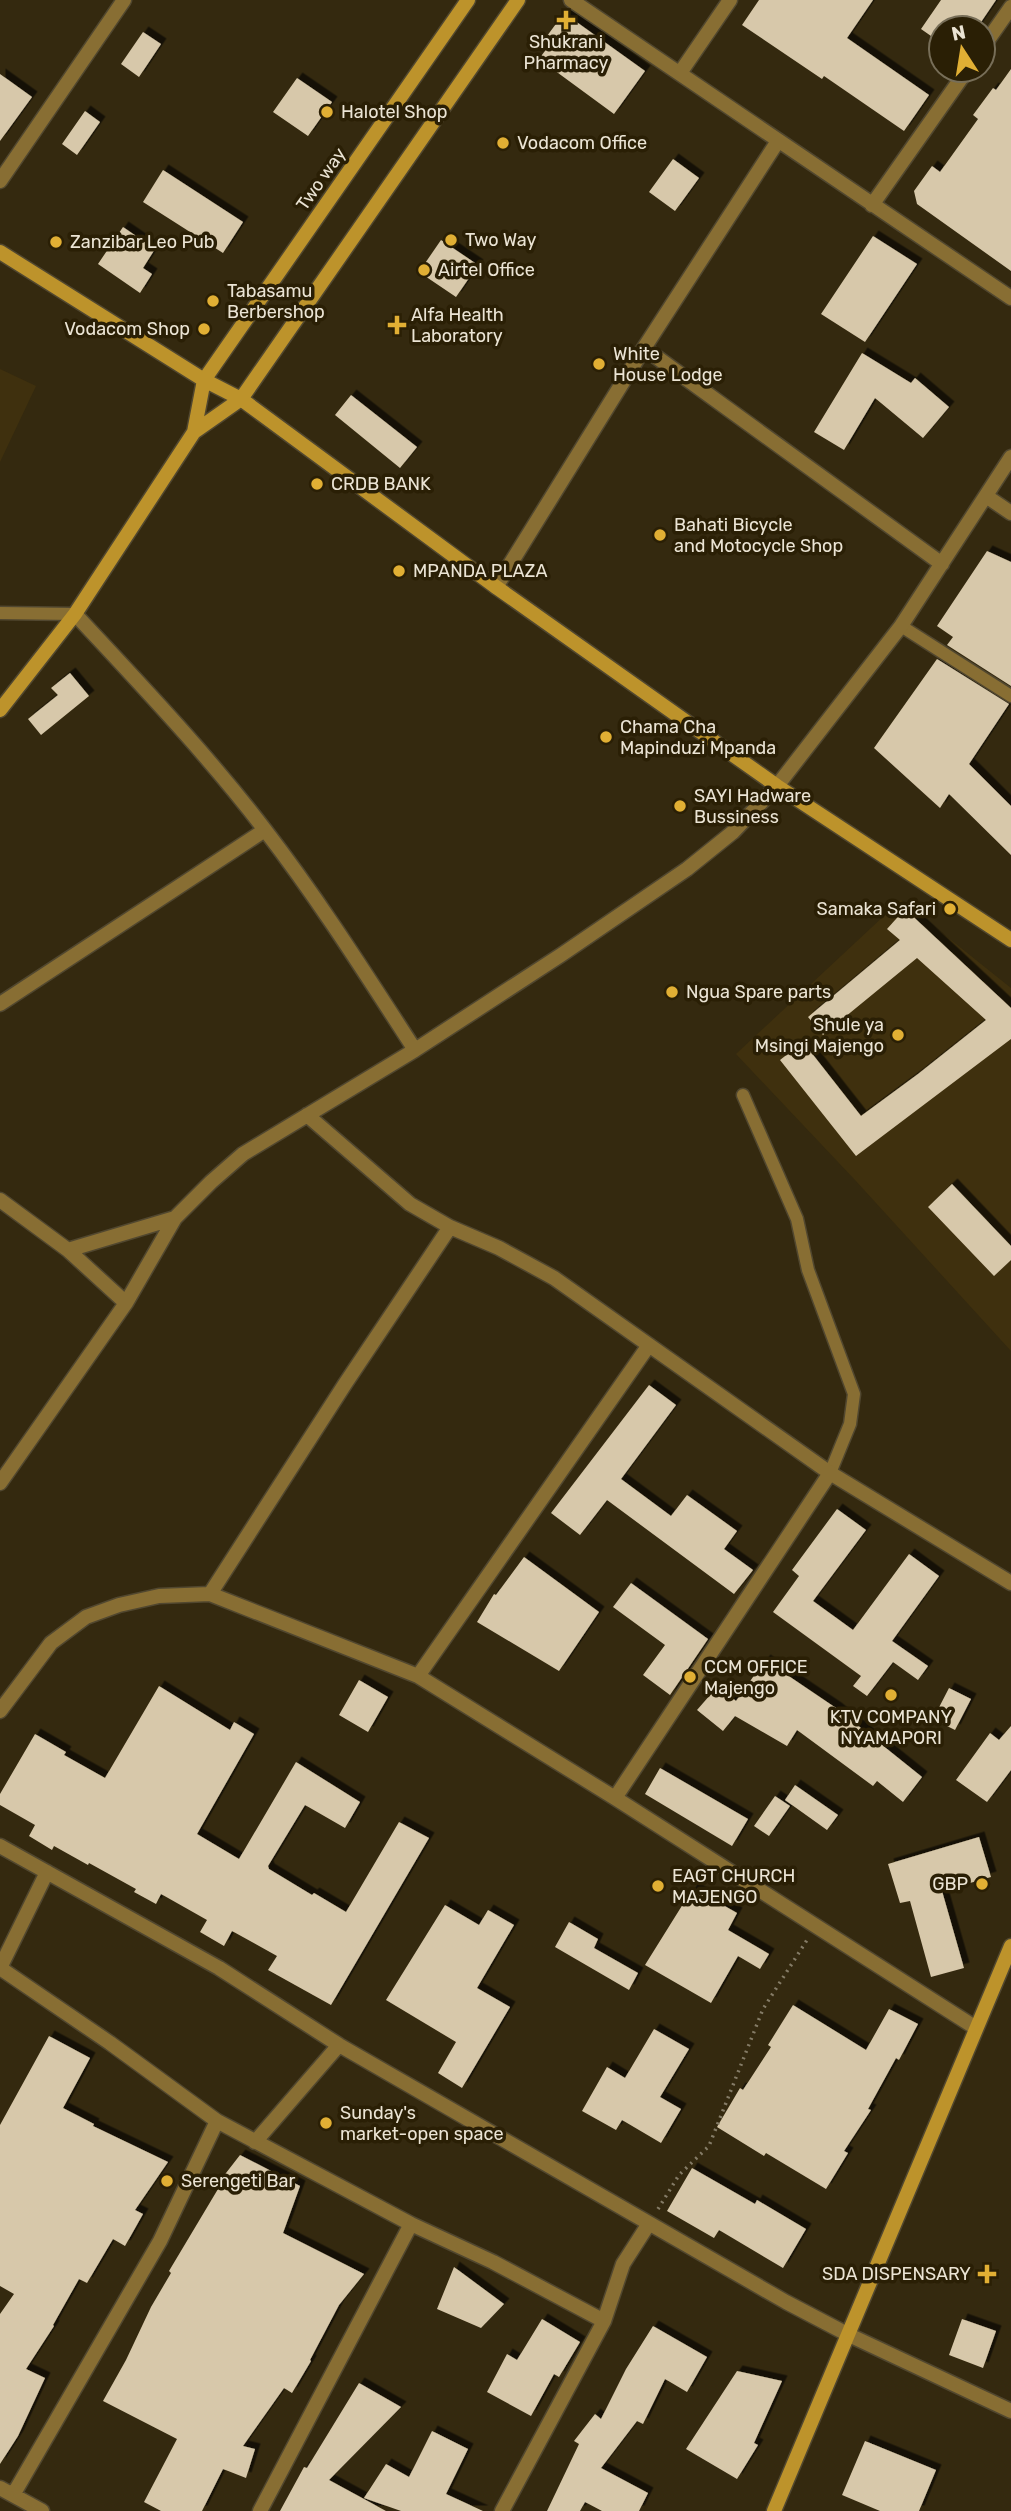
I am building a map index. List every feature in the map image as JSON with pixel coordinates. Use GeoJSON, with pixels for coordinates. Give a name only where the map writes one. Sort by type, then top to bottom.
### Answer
{"type":"FeatureCollection","features":[{"type":"Feature","properties":{"kind":"street","name":"Two way"},"geometry":{"type":"LineString","coordinates":[[204,380],[468,0]]}},
{"type":"Feature","properties":{"kind":"street"},"geometry":{"type":"LineString","coordinates":[[0,710],[75,614],[194,432],[241,399],[518,0]]}},
{"type":"Feature","properties":{"kind":"street"},"geometry":{"type":"LineString","coordinates":[[571,0],[1011,298]]}},
{"type":"Feature","properties":{"kind":"street"},"geometry":{"type":"LineString","coordinates":[[680,73],[730,0]]}},
{"type":"Feature","properties":{"kind":"street"},"geometry":{"type":"LineString","coordinates":[[0,181],[120,2]]}},
{"type":"Feature","properties":{"kind":"street"},"geometry":{"type":"LineString","coordinates":[[997,27],[1011,7]]}},
{"type":"Feature","properties":{"kind":"street"},"geometry":{"type":"LineString","coordinates":[[872,205],[957,84]]}},
{"type":"Feature","properties":{"kind":"street"},"geometry":{"type":"LineString","coordinates":[[496,587],[644,348],[778,141]]}},
{"type":"Feature","properties":{"kind":"street"},"geometry":{"type":"LineString","coordinates":[[0,252],[204,380],[241,399],[496,587],[777,786],[1011,940]]}},
{"type":"Feature","properties":{"kind":"street"},"geometry":{"type":"LineString","coordinates":[[644,348],[942,564]]}},
{"type":"Feature","properties":{"kind":"street"},"geometry":{"type":"LineString","coordinates":[[194,432],[204,380]]}},
{"type":"Feature","properties":{"kind":"street"},"geometry":{"type":"LineString","coordinates":[[0,1483],[126,1303],[175,1218],[211,1182],[243,1154],[415,1051],[687,869],[733,832],[777,786],[901,626],[1011,457]]}},
{"type":"Feature","properties":{"kind":"street"},"geometry":{"type":"LineString","coordinates":[[986,496],[1011,513]]}},
{"type":"Feature","properties":{"kind":"street"},"geometry":{"type":"LineString","coordinates":[[75,614],[167,714],[265,830],[339,934],[415,1051]]}},
{"type":"Feature","properties":{"kind":"street"},"geometry":{"type":"LineString","coordinates":[[0,1004],[265,830]]}},
{"type":"Feature","properties":{"kind":"street"},"geometry":{"type":"LineString","coordinates":[[307,1115],[410,1204],[450,1227],[499,1248],[554,1278],[830,1473],[1011,1583]]}},
{"type":"Feature","properties":{"kind":"street"},"geometry":{"type":"LineString","coordinates":[[0,1200],[68,1250],[126,1303]]}},
{"type":"Feature","properties":{"kind":"street"},"geometry":{"type":"LineString","coordinates":[[68,1250],[175,1218]]}},
{"type":"Feature","properties":{"kind":"street"},"geometry":{"type":"LineString","coordinates":[[210,1594],[450,1227]]}},
{"type":"Feature","properties":{"kind":"street"},"geometry":{"type":"LineString","coordinates":[[418,1676],[649,1345]]}},
{"type":"Feature","properties":{"kind":"street"},"geometry":{"type":"LineString","coordinates":[[615,1798],[830,1473]]}},
{"type":"Feature","properties":{"kind":"street"},"geometry":{"type":"LineString","coordinates":[[0,1711],[51,1643],[86,1617],[119,1605],[159,1596],[210,1594],[418,1676],[976,2028]]}},
{"type":"Feature","properties":{"kind":"street"},"geometry":{"type":"LineString","coordinates":[[0,1846],[219,1968],[339,2045],[648,2225],[849,2335],[1011,2411]]}},
{"type":"Feature","properties":{"kind":"street"},"geometry":{"type":"LineString","coordinates":[[47,1872],[0,1968],[217,2121],[411,2224],[493,2262],[604,2321]]}},
{"type":"Feature","properties":{"kind":"street"},"geometry":{"type":"LineString","coordinates":[[774,2511],[1011,1946]]}},
{"type":"Feature","properties":{"kind":"street"},"geometry":{"type":"LineString","coordinates":[[255,2142],[339,2045]]}},
{"type":"Feature","properties":{"kind":"street"},"geometry":{"type":"LineString","coordinates":[[42,2511],[7,2491],[160,2241],[217,2121]]}},
{"type":"Feature","properties":{"kind":"street"},"geometry":{"type":"LineString","coordinates":[[260,2511],[411,2224]]}},
{"type":"Feature","properties":{"kind":"street"},"geometry":{"type":"LineString","coordinates":[[502,2511],[604,2321],[623,2264],[648,2225]]}},
{"type":"Feature","properties":{"kind":"lane"},"geometry":{"type":"LineString","coordinates":[[0,613],[75,614]]}},
{"type":"Feature","properties":{"kind":"lane"},"geometry":{"type":"LineString","coordinates":[[901,626],[1011,696]]}},
{"type":"Feature","properties":{"kind":"lane"},"geometry":{"type":"LineString","coordinates":[[743,1095],[797,1219],[808,1270],[854,1394],[850,1424],[830,1473]]}},
{"type":"Feature","properties":{"kind":"path"},"geometry":{"type":"LineString","coordinates":[[648,2225],[680,2175],[709,2146],[763,2009],[816,1927]]}},
{"type":"Feature","properties":{"kind":"shaded area"},"geometry":{"type":"Polygon","coordinates":[[[0,369],[36,386],[0,462],[0,369]]]}},
{"type":"Feature","properties":{"kind":"shaded area"},"geometry":{"type":"Polygon","coordinates":[[[901,900],[1011,988],[1011,1351],[736,1054],[901,900]]]}},
{"type":"Feature","properties":{"kind":"building"},"geometry":{"type":"Polygon","coordinates":[[[759,0],[873,0],[847,38],[929,95],[904,131],[824,76],[822,79],[742,25],[759,0]]]}},
{"type":"Feature","properties":{"kind":"building"},"geometry":{"type":"Polygon","coordinates":[[[941,0],[996,0],[986,14],[931,14],[941,0]]]}},
{"type":"Feature","properties":{"kind":"building"},"geometry":{"type":"Polygon","coordinates":[[[564,13],[645,71],[614,114],[539,59],[553,40],[547,36],[564,13]]]}},
{"type":"Feature","properties":{"kind":"building"},"geometry":{"type":"Polygon","coordinates":[[[927,20],[927,33],[921,29],[927,20]]]}},
{"type":"Feature","properties":{"kind":"building"},"geometry":{"type":"Polygon","coordinates":[[[143,32],[161,44],[139,77],[121,64],[143,32]]]}},
{"type":"Feature","properties":{"kind":"building"},"geometry":{"type":"Polygon","coordinates":[[[1011,69],[1011,271],[917,204],[914,191],[932,166],[940,172],[978,119],[973,115],[1011,69]]]}},
{"type":"Feature","properties":{"kind":"building"},"geometry":{"type":"Polygon","coordinates":[[[0,74],[32,97],[0,141],[0,74]]]}},
{"type":"Feature","properties":{"kind":"building"},"geometry":{"type":"Polygon","coordinates":[[[297,78],[332,102],[308,136],[273,112],[297,78]]]}},
{"type":"Feature","properties":{"kind":"building"},"geometry":{"type":"Polygon","coordinates":[[[85,111],[100,122],[77,155],[62,144],[85,111]]]}},
{"type":"Feature","properties":{"kind":"building"},"geometry":{"type":"Polygon","coordinates":[[[673,159],[699,178],[675,211],[649,192],[673,159]]]}},
{"type":"Feature","properties":{"kind":"building"},"geometry":{"type":"Polygon","coordinates":[[[163,170],[243,222],[223,253],[143,202],[163,170]]]}},
{"type":"Feature","properties":{"kind":"building"},"geometry":{"type":"Polygon","coordinates":[[[123,227],[155,249],[143,268],[152,274],[140,293],[98,264],[123,227]]]}},
{"type":"Feature","properties":{"kind":"building"},"geometry":{"type":"Polygon","coordinates":[[[873,236],[917,264],[865,342],[821,314],[873,236]]]}},
{"type":"Feature","properties":{"kind":"building"},"geometry":{"type":"Polygon","coordinates":[[[441,240],[478,265],[456,297],[419,272],[441,240]]]}},
{"type":"Feature","properties":{"kind":"building"},"geometry":{"type":"Polygon","coordinates":[[[862,353],[911,383],[915,378],[949,407],[923,438],[875,398],[844,450],[814,432],[862,353]]]}},
{"type":"Feature","properties":{"kind":"building"},"geometry":{"type":"Polygon","coordinates":[[[351,395],[417,447],[400,468],[335,415],[351,395]]]}},
{"type":"Feature","properties":{"kind":"building"},"geometry":{"type":"Polygon","coordinates":[[[987,551],[1011,562],[1011,686],[947,645],[953,637],[937,626],[987,551]]]}},
{"type":"Feature","properties":{"kind":"building"},"geometry":{"type":"Polygon","coordinates":[[[937,659],[1009,704],[969,764],[1011,806],[1011,855],[949,794],[940,808],[874,748],[937,659]]]}},
{"type":"Feature","properties":{"kind":"building"},"geometry":{"type":"Polygon","coordinates":[[[70,673],[89,696],[41,735],[28,719],[58,695],[51,688],[70,673]]]}},
{"type":"Feature","properties":{"kind":"building"},"geometry":{"type":"Polygon","coordinates":[[[905,909],[1011,1008],[1011,1039],[856,1156],[780,1060],[803,1042],[861,1116],[986,1020],[917,958],[823,1035],[808,1017],[900,940],[887,929],[905,909]]]}},
{"type":"Feature","properties":{"kind":"building"},"geometry":{"type":"Polygon","coordinates":[[[952,1184],[1011,1246],[1011,1260],[994,1276],[928,1207],[952,1184]]]}},
{"type":"Feature","properties":{"kind":"building"},"geometry":{"type":"Polygon","coordinates":[[[649,1385],[676,1405],[621,1479],[671,1516],[687,1495],[737,1531],[724,1549],[753,1570],[734,1594],[607,1500],[580,1535],[551,1513],[649,1385]]]}},
{"type":"Feature","properties":{"kind":"building"},"geometry":{"type":"Polygon","coordinates":[[[837,1509],[866,1530],[813,1601],[853,1630],[909,1554],[939,1576],[892,1641],[928,1666],[918,1680],[893,1662],[867,1696],[853,1686],[861,1676],[773,1612],[799,1576],[792,1570],[837,1509]]]}},
{"type":"Feature","properties":{"kind":"building"},"geometry":{"type":"Polygon","coordinates":[[[524,1557],[599,1612],[559,1671],[477,1622],[494,1594],[496,1595],[524,1557]]]}},
{"type":"Feature","properties":{"kind":"building"},"geometry":{"type":"Polygon","coordinates":[[[631,1583],[708,1639],[670,1695],[643,1675],[665,1645],[613,1607],[631,1583]]]}},
{"type":"Feature","properties":{"kind":"building"},"geometry":{"type":"Polygon","coordinates":[[[765,1660],[836,1708],[922,1777],[903,1802],[877,1781],[873,1786],[797,1730],[787,1746],[735,1716],[723,1731],[697,1710],[718,1686],[736,1701],[765,1660]]]}},
{"type":"Feature","properties":{"kind":"building"},"geometry":{"type":"Polygon","coordinates":[[[359,1680],[388,1697],[368,1732],[339,1715],[359,1680]]]}},
{"type":"Feature","properties":{"kind":"building"},"geometry":{"type":"Polygon","coordinates":[[[159,1686],[230,1730],[234,1722],[254,1734],[197,1834],[239,1859],[296,1762],[360,1802],[345,1828],[305,1805],[268,1866],[312,1895],[314,1893],[346,1912],[399,1822],[429,1838],[331,2005],[268,1970],[277,1956],[232,1931],[224,1946],[200,1932],[207,1920],[161,1894],[156,1904],[134,1892],[136,1889],[89,1863],[88,1865],[54,1846],[52,1850],[29,1836],[35,1825],[0,1805],[0,1794],[35,1734],[66,1752],[64,1755],[105,1778],[159,1686]]]}},
{"type":"Feature","properties":{"kind":"building"},"geometry":{"type":"Polygon","coordinates":[[[949,1688],[971,1699],[955,1730],[933,1719],[949,1688]]]}},
{"type":"Feature","properties":{"kind":"building"},"geometry":{"type":"Polygon","coordinates":[[[1011,1726],[1011,1770],[987,1802],[956,1780],[990,1733],[999,1740],[1011,1726]]]}},
{"type":"Feature","properties":{"kind":"building"},"geometry":{"type":"Polygon","coordinates":[[[660,1768],[748,1819],[732,1846],[645,1794],[660,1768]]]}},
{"type":"Feature","properties":{"kind":"building"},"geometry":{"type":"Polygon","coordinates":[[[795,1785],[838,1815],[827,1830],[785,1800],[795,1785]]]}},
{"type":"Feature","properties":{"kind":"building"},"geometry":{"type":"Polygon","coordinates":[[[775,1796],[790,1806],[769,1836],[754,1826],[775,1796]]]}},
{"type":"Feature","properties":{"kind":"building"},"geometry":{"type":"Polygon","coordinates":[[[979,1837],[991,1877],[942,1891],[964,1968],[931,1977],[910,1901],[900,1903],[888,1864],[979,1837]]]}},
{"type":"Feature","properties":{"kind":"building"},"geometry":{"type":"Polygon","coordinates":[[[693,1888],[737,1913],[728,1930],[769,1954],[760,1969],[738,1956],[711,2003],[645,1965],[693,1888]]]}},
{"type":"Feature","properties":{"kind":"building"},"geometry":{"type":"Polygon","coordinates":[[[445,1905],[479,1925],[488,1910],[514,1925],[477,1988],[510,2007],[462,2088],[438,2073],[456,2042],[386,2000],[445,1905]]]}},
{"type":"Feature","properties":{"kind":"building"},"geometry":{"type":"Polygon","coordinates":[[[569,1922],[598,1939],[594,1948],[638,1973],[629,1990],[555,1947],[569,1922]]]}},
{"type":"Feature","properties":{"kind":"building"},"geometry":{"type":"Polygon","coordinates":[[[793,2005],[866,2050],[889,2009],[918,2024],[868,2109],[871,2110],[844,2151],[848,2153],[826,2189],[717,2127],[740,2088],[743,2090],[771,2047],[768,2045],[793,2005]]]}},
{"type":"Feature","properties":{"kind":"building"},"geometry":{"type":"Polygon","coordinates":[[[654,2029],[689,2049],[660,2097],[681,2109],[661,2143],[622,2120],[616,2130],[582,2111],[607,2067],[625,2078],[654,2029]]]}},
{"type":"Feature","properties":{"kind":"building"},"geometry":{"type":"Polygon","coordinates":[[[49,2036],[90,2058],[63,2108],[94,2124],[93,2126],[168,2162],[135,2210],[143,2214],[125,2246],[113,2239],[87,2283],[79,2279],[54,2326],[26,2369],[45,2378],[18,2436],[0,2464],[0,2314],[14,2294],[0,2286],[0,2125],[49,2036]]]}},
{"type":"Feature","properties":{"kind":"building"},"geometry":{"type":"Polygon","coordinates":[[[240,2155],[300,2186],[283,2233],[364,2274],[339,2305],[292,2393],[284,2388],[243,2446],[255,2449],[246,2478],[223,2469],[202,2511],[161,2511],[144,2502],[177,2439],[103,2401],[171,2273],[169,2271],[221,2184],[219,2182],[240,2155]]]}},
{"type":"Feature","properties":{"kind":"building"},"geometry":{"type":"Polygon","coordinates":[[[692,2168],[755,2204],[757,2200],[806,2229],[783,2268],[719,2230],[714,2238],[667,2211],[692,2168]]]}},
{"type":"Feature","properties":{"kind":"building"},"geometry":{"type":"Polygon","coordinates":[[[454,2267],[504,2304],[481,2328],[437,2309],[454,2267]]]}},
{"type":"Feature","properties":{"kind":"building"},"geometry":{"type":"Polygon","coordinates":[[[542,2319],[580,2342],[559,2377],[554,2374],[531,2416],[487,2392],[507,2354],[517,2360],[542,2319]]]}},
{"type":"Feature","properties":{"kind":"building"},"geometry":{"type":"Polygon","coordinates":[[[962,2319],[996,2331],[983,2368],[949,2355],[962,2319]]]}},
{"type":"Feature","properties":{"kind":"building"},"geometry":{"type":"Polygon","coordinates":[[[653,2326],[707,2357],[687,2392],[665,2379],[643,2424],[637,2421],[601,2468],[648,2493],[639,2511],[602,2511],[585,2502],[580,2511],[547,2511],[579,2444],[574,2441],[595,2414],[601,2419],[626,2369],[653,2326]]]}},
{"type":"Feature","properties":{"kind":"building"},"geometry":{"type":"Polygon","coordinates":[[[737,2371],[782,2381],[754,2443],[758,2445],[737,2479],[686,2449],[737,2371]]]}},
{"type":"Feature","properties":{"kind":"building"},"geometry":{"type":"Polygon","coordinates":[[[359,2383],[401,2407],[329,2480],[386,2511],[280,2511],[304,2467],[307,2468],[359,2383]]]}},
{"type":"Feature","properties":{"kind":"building"},"geometry":{"type":"Polygon","coordinates":[[[432,2431],[468,2449],[446,2494],[483,2511],[401,2511],[364,2498],[386,2464],[409,2477],[432,2431]]]}},
{"type":"Feature","properties":{"kind":"building"},"geometry":{"type":"Polygon","coordinates":[[[865,2441],[936,2470],[919,2511],[880,2511],[842,2495],[865,2441]]]}},
{"type":"Feature","properties":{"kind":"place","name":"Shukrani Pharmacy"},"geometry":{"type":"Point","coordinates":[566,20]}},
{"type":"Feature","properties":{"kind":"place","name":"Halotel Shop"},"geometry":{"type":"Point","coordinates":[327,112]}},
{"type":"Feature","properties":{"kind":"place","name":"Vodacom Office"},"geometry":{"type":"Point","coordinates":[503,143]}},
{"type":"Feature","properties":{"kind":"place","name":"Two Way"},"geometry":{"type":"Point","coordinates":[451,240]}},
{"type":"Feature","properties":{"kind":"place","name":"Zanzibar Leo Pub"},"geometry":{"type":"Point","coordinates":[56,242]}},
{"type":"Feature","properties":{"kind":"place","name":"Airtel Office"},"geometry":{"type":"Point","coordinates":[424,270]}},
{"type":"Feature","properties":{"kind":"place","name":"Tabasamu Berbershop"},"geometry":{"type":"Point","coordinates":[213,301]}},
{"type":"Feature","properties":{"kind":"place","name":"Alfa Health Laboratory"},"geometry":{"type":"Point","coordinates":[397,325]}},
{"type":"Feature","properties":{"kind":"place","name":"Vodacom Shop"},"geometry":{"type":"Point","coordinates":[204,329]}},
{"type":"Feature","properties":{"kind":"place","name":"White House Lodge"},"geometry":{"type":"Point","coordinates":[599,364]}},
{"type":"Feature","properties":{"kind":"place","name":"CRDB BANK"},"geometry":{"type":"Point","coordinates":[317,484]}},
{"type":"Feature","properties":{"kind":"place","name":"Bahati Bicycle and Motocycle Shop"},"geometry":{"type":"Point","coordinates":[660,535]}},
{"type":"Feature","properties":{"kind":"place","name":"MPANDA PLAZA"},"geometry":{"type":"Point","coordinates":[399,571]}},
{"type":"Feature","properties":{"kind":"place","name":"Chama Cha Mapinduzi Mpanda"},"geometry":{"type":"Point","coordinates":[606,737]}},
{"type":"Feature","properties":{"kind":"place","name":"SAYI Hadware Bussiness"},"geometry":{"type":"Point","coordinates":[680,806]}},
{"type":"Feature","properties":{"kind":"place","name":"Samaka Safari"},"geometry":{"type":"Point","coordinates":[950,909]}},
{"type":"Feature","properties":{"kind":"place","name":"Ngua Spare parts"},"geometry":{"type":"Point","coordinates":[672,992]}},
{"type":"Feature","properties":{"kind":"place","name":"Shule ya Msingi Majengo"},"geometry":{"type":"Point","coordinates":[898,1035]}},
{"type":"Feature","properties":{"kind":"place","name":"CCM OFFICE Majengo"},"geometry":{"type":"Point","coordinates":[690,1677]}},
{"type":"Feature","properties":{"kind":"place","name":"KTV COMPANY NYAMAPORI"},"geometry":{"type":"Point","coordinates":[891,1695]}},
{"type":"Feature","properties":{"kind":"place","name":"GBP"},"geometry":{"type":"Point","coordinates":[982,1884]}},
{"type":"Feature","properties":{"kind":"place","name":"EAGT CHURCH MAJENGO"},"geometry":{"type":"Point","coordinates":[658,1886]}},
{"type":"Feature","properties":{"kind":"place","name":"Sunday's market-open space"},"geometry":{"type":"Point","coordinates":[326,2123]}},
{"type":"Feature","properties":{"kind":"place","name":"Serengeti Bar"},"geometry":{"type":"Point","coordinates":[167,2181]}},
{"type":"Feature","properties":{"kind":"place","name":"SDA DISPENSARY"},"geometry":{"type":"Point","coordinates":[987,2274]}}]}
